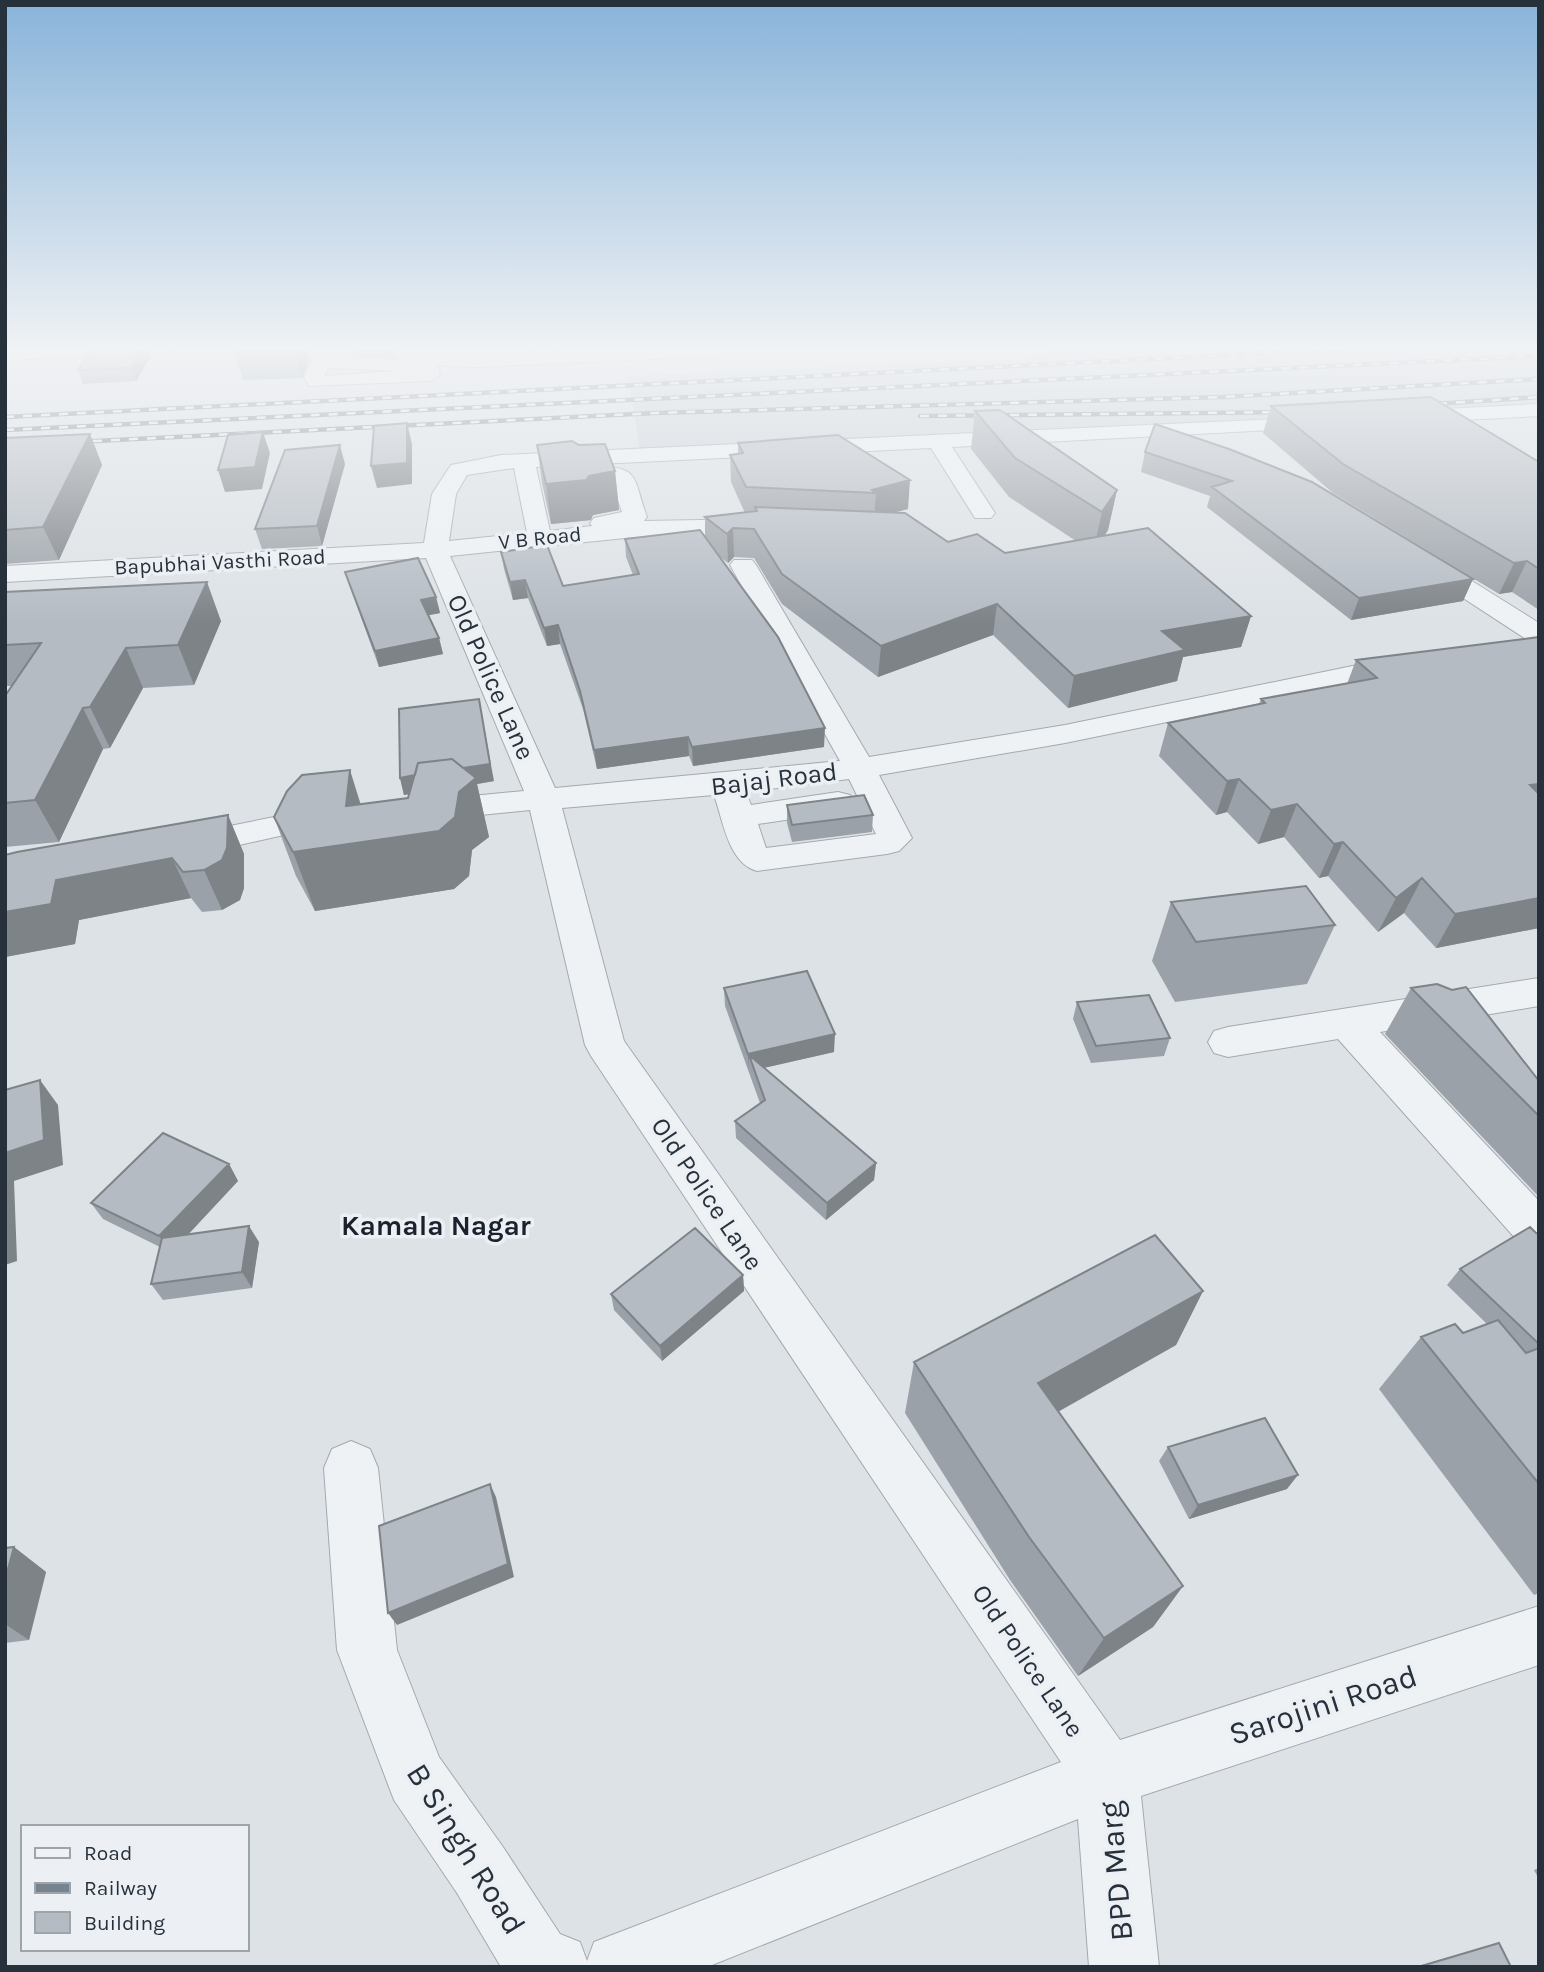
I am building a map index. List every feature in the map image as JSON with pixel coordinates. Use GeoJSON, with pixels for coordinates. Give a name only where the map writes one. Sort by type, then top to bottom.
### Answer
{"type":"FeatureCollection","features":[{"type":"Feature","properties":{"kind":"street"},"geometry":{"type":"LineString","coordinates":[[526,470],[626,458],[997,439]]}},
{"type":"Feature","properties":{"kind":"street"},"geometry":{"type":"LineString","coordinates":[[1177,439],[1206,451]]}},
{"type":"Feature","properties":{"kind":"street"},"geometry":{"type":"LineString","coordinates":[[938,442],[983,513]]}},
{"type":"Feature","properties":{"kind":"street"},"geometry":{"type":"LineString","coordinates":[[435,550],[444,494],[459,470],[526,470],[619,473],[636,516],[539,534],[526,470]]}},
{"type":"Feature","properties":{"kind":"street","name":"V B Road"},"geometry":{"type":"LineString","coordinates":[[435,550],[539,534],[712,524],[780,527]]}},
{"type":"Feature","properties":{"kind":"street"},"geometry":{"type":"LineString","coordinates":[[1398,545],[1539,636]]}},
{"type":"Feature","properties":{"kind":"street","name":"Bapubhai Vasthi Road"},"geometry":{"type":"LineString","coordinates":[[5,574],[435,550]]}},
{"type":"Feature","properties":{"kind":"street","name":"Old Police Lane"},"geometry":{"type":"LineString","coordinates":[[435,550],[543,797],[605,1045],[1107,1776]]}},
{"type":"Feature","properties":{"kind":"street"},"geometry":{"type":"LineString","coordinates":[[727,785],[751,855],[757,860],[892,841],[894,834],[868,783],[744,565]]}},
{"type":"Feature","properties":{"kind":"street"},"geometry":{"type":"LineString","coordinates":[[1499,645],[1539,636]]}},
{"type":"Feature","properties":{"kind":"street","name":"Bajaj Road"},"geometry":{"type":"LineString","coordinates":[[407,812],[543,797],[727,785],[868,783],[1031,741],[1432,659]]}},
{"type":"Feature","properties":{"kind":"street"},"geometry":{"type":"LineString","coordinates":[[738,817],[868,783]]}},
{"type":"Feature","properties":{"kind":"street"},"geometry":{"type":"LineString","coordinates":[[150,854],[285,825],[353,818]]}},
{"type":"Feature","properties":{"kind":"street"},"geometry":{"type":"LineString","coordinates":[[1228,1042],[1351,1027],[1452,1019],[1539,992]]}},
{"type":"Feature","properties":{"kind":"street"},"geometry":{"type":"LineString","coordinates":[[1351,1027],[1539,1233]]}},
{"type":"Feature","properties":{"kind":"street","name":"B Singh Road"},"geometry":{"type":"LineString","coordinates":[[351,1468],[367,1650],[416,1778],[480,1870],[538,1964],[555,1967]]}},
{"type":"Feature","properties":{"kind":"street","name":"Sarojini Road"},"geometry":{"type":"LineString","coordinates":[[1107,1776],[1539,1635]]}},
{"type":"Feature","properties":{"kind":"street"},"geometry":{"type":"LineString","coordinates":[[619,1967],[1107,1776]]}},
{"type":"Feature","properties":{"kind":"street","name":"BPD Marg"},"geometry":{"type":"LineString","coordinates":[[1107,1776],[1124,1967]]}},
{"type":"Feature","properties":{"kind":"shaded area"},"geometry":{"type":"Polygon","coordinates":[[[638,439],[862,439],[640,449],[638,439]]]}},
{"type":"Feature","properties":{"kind":"building"},"geometry":{"type":"Polygon","coordinates":[[[5,439],[87,439],[43,527],[5,530],[5,439]]]}},
{"type":"Feature","properties":{"kind":"building"},"geometry":{"type":"Polygon","coordinates":[[[227,439],[261,439],[255,467],[218,470],[227,439]]]}},
{"type":"Feature","properties":{"kind":"building"},"geometry":{"type":"Polygon","coordinates":[[[373,439],[407,439],[407,463],[371,466],[373,439]]]}},
{"type":"Feature","properties":{"kind":"building"},"geometry":{"type":"Polygon","coordinates":[[[788,439],[844,439],[910,480],[872,490],[876,493],[746,487],[730,455],[743,453],[738,443],[788,439]]]}},
{"type":"Feature","properties":{"kind":"building"},"geometry":{"type":"Polygon","coordinates":[[[999,439],[1042,439],[1117,490],[1102,512],[1015,458],[999,439]]]}},
{"type":"Feature","properties":{"kind":"building"},"geometry":{"type":"Polygon","coordinates":[[[1150,439],[1199,439],[1229,449],[1312,482],[1473,579],[1359,598],[1212,487],[1232,481],[1145,452],[1150,439]]]}},
{"type":"Feature","properties":{"kind":"building"},"geometry":{"type":"Polygon","coordinates":[[[1312,439],[1501,439],[1539,462],[1539,569],[1527,561],[1514,563],[1343,464],[1312,439]]]}},
{"type":"Feature","properties":{"kind":"building"},"geometry":{"type":"Polygon","coordinates":[[[572,441],[579,445],[605,444],[615,471],[589,476],[586,480],[546,484],[537,445],[572,441]]]}},
{"type":"Feature","properties":{"kind":"building"},"geometry":{"type":"Polygon","coordinates":[[[340,445],[317,526],[255,529],[285,450],[340,445]]]}},
{"type":"Feature","properties":{"kind":"building"},"geometry":{"type":"Polygon","coordinates":[[[755,507],[905,513],[948,542],[977,534],[1005,553],[1148,528],[1251,616],[1162,631],[1185,650],[1074,676],[997,604],[881,646],[782,574],[754,529],[733,528],[727,534],[705,517],[757,511],[755,507]]]}},
{"type":"Feature","properties":{"kind":"building"},"geometry":{"type":"Polygon","coordinates":[[[700,530],[778,637],[825,728],[692,747],[688,737],[594,750],[580,691],[558,625],[544,628],[525,580],[510,582],[501,552],[547,545],[563,586],[639,574],[625,539],[700,530]]]}},
{"type":"Feature","properties":{"kind":"building"},"geometry":{"type":"Polygon","coordinates":[[[418,558],[436,597],[421,600],[439,638],[375,651],[345,572],[418,558]]]}},
{"type":"Feature","properties":{"kind":"building"},"geometry":{"type":"Polygon","coordinates":[[[207,582],[178,645],[126,648],[90,707],[83,708],[35,800],[5,803],[5,696],[41,643],[5,645],[5,592],[207,582]]]}},
{"type":"Feature","properties":{"kind":"building"},"geometry":{"type":"Polygon","coordinates":[[[1539,637],[1539,784],[1530,785],[1539,794],[1539,898],[1455,914],[1422,878],[1396,898],[1343,842],[1334,844],[1297,804],[1271,810],[1239,779],[1227,781],[1168,723],[1265,703],[1261,699],[1377,678],[1356,660],[1539,637]]]}},
{"type":"Feature","properties":{"kind":"building"},"geometry":{"type":"Polygon","coordinates":[[[479,699],[490,764],[463,768],[452,759],[418,763],[415,775],[400,778],[399,709],[479,699]]]}},
{"type":"Feature","properties":{"kind":"building"},"geometry":{"type":"Polygon","coordinates":[[[452,759],[476,778],[459,792],[455,817],[439,831],[293,852],[274,817],[287,791],[302,775],[350,770],[346,806],[408,798],[418,763],[452,759]]]}},
{"type":"Feature","properties":{"kind":"building"},"geometry":{"type":"Polygon","coordinates":[[[864,795],[873,815],[792,825],[787,805],[864,795]]]}},
{"type":"Feature","properties":{"kind":"building"},"geometry":{"type":"Polygon","coordinates":[[[228,815],[227,848],[222,860],[204,870],[183,872],[172,858],[56,880],[51,904],[5,912],[5,855],[228,815]]]}},
{"type":"Feature","properties":{"kind":"building"},"geometry":{"type":"Polygon","coordinates":[[[1306,886],[1335,925],[1196,942],[1171,902],[1306,886]]]}},
{"type":"Feature","properties":{"kind":"building"},"geometry":{"type":"Polygon","coordinates":[[[807,971],[835,1034],[748,1054],[724,988],[807,971]]]}},
{"type":"Feature","properties":{"kind":"building"},"geometry":{"type":"Polygon","coordinates":[[[1437,984],[1452,990],[1466,987],[1539,1081],[1539,1116],[1411,988],[1437,984]]]}},
{"type":"Feature","properties":{"kind":"building"},"geometry":{"type":"Polygon","coordinates":[[[1149,995],[1170,1038],[1096,1046],[1077,1002],[1149,995]]]}},
{"type":"Feature","properties":{"kind":"building"},"geometry":{"type":"Polygon","coordinates":[[[749,1055],[876,1163],[827,1203],[735,1121],[765,1100],[749,1055]]]}},
{"type":"Feature","properties":{"kind":"building"},"geometry":{"type":"Polygon","coordinates":[[[40,1080],[44,1140],[5,1153],[5,1090],[40,1080]]]}},
{"type":"Feature","properties":{"kind":"building"},"geometry":{"type":"Polygon","coordinates":[[[163,1133],[229,1164],[159,1236],[91,1203],[163,1133]]]}},
{"type":"Feature","properties":{"kind":"building"},"geometry":{"type":"Polygon","coordinates":[[[249,1226],[242,1272],[151,1284],[162,1238],[249,1226]]]}},
{"type":"Feature","properties":{"kind":"building"},"geometry":{"type":"Polygon","coordinates":[[[1530,1227],[1539,1234],[1539,1344],[1460,1269],[1530,1227]]]}},
{"type":"Feature","properties":{"kind":"building"},"geometry":{"type":"Polygon","coordinates":[[[695,1228],[743,1275],[660,1346],[611,1294],[695,1228]]]}},
{"type":"Feature","properties":{"kind":"building"},"geometry":{"type":"Polygon","coordinates":[[[1155,1235],[1203,1291],[1038,1383],[1183,1586],[1104,1638],[1029,1537],[914,1362],[1155,1235]]]}},
{"type":"Feature","properties":{"kind":"building"},"geometry":{"type":"Polygon","coordinates":[[[1498,1320],[1526,1353],[1539,1348],[1539,1484],[1421,1337],[1455,1324],[1463,1333],[1498,1320]]]}},
{"type":"Feature","properties":{"kind":"building"},"geometry":{"type":"Polygon","coordinates":[[[1265,1418],[1298,1475],[1198,1505],[1168,1447],[1265,1418]]]}},
{"type":"Feature","properties":{"kind":"building"},"geometry":{"type":"Polygon","coordinates":[[[490,1484],[508,1564],[388,1613],[379,1526],[490,1484]]]}},
{"type":"Feature","properties":{"kind":"building"},"geometry":{"type":"Polygon","coordinates":[[[14,1547],[5,1580],[5,1548],[14,1547]]]}},
{"type":"Feature","properties":{"kind":"building"},"geometry":{"type":"Polygon","coordinates":[[[1499,1943],[1511,1967],[1418,1967],[1499,1943]]]}},
{"type":"Feature","properties":{"kind":"railway"},"geometry":{"type":"LineString","coordinates":[[75,442],[134,439]]}},
{"type":"Feature","properties":{"kind":"district","name":"Kamala Nagar"},"geometry":{"type":"Point","coordinates":[436,1225]}}]}
